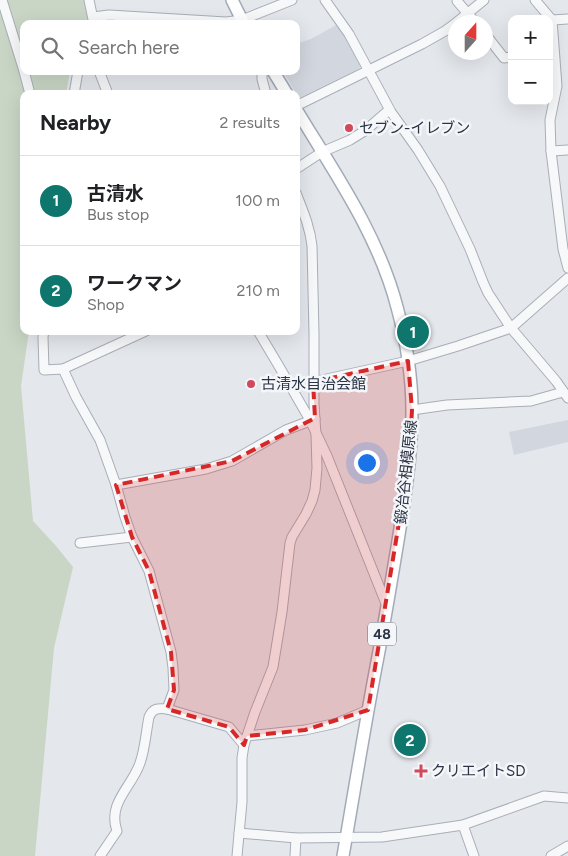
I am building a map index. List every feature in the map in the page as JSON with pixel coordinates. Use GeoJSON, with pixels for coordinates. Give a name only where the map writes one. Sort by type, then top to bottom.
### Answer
{"type":"FeatureCollection","features":[{"type":"Feature","properties":{"kind":"main road"},"geometry":{"type":"LineString","coordinates":[[232,0],[242,20]]}},
{"type":"Feature","properties":{"kind":"main road"},"geometry":{"type":"LineString","coordinates":[[275,75],[285,90]]}},
{"type":"Feature","properties":{"kind":"main road","name":"鍛冶谷相模原線"},"geometry":{"type":"LineString","coordinates":[[300,114],[354,204],[383,265],[397,307],[404,336],[411,385],[410,462],[343,856]]}},
{"type":"Feature","properties":{"kind":"street"},"geometry":{"type":"LineString","coordinates":[[2,0],[20,58]]}},
{"type":"Feature","properties":{"kind":"street"},"geometry":{"type":"LineString","coordinates":[[89,0],[92,20]]}},
{"type":"Feature","properties":{"kind":"street"},"geometry":{"type":"LineString","coordinates":[[247,20],[292,0]]}},
{"type":"Feature","properties":{"kind":"street"},"geometry":{"type":"LineString","coordinates":[[325,0],[350,34],[389,110],[418,150],[440,186],[470,249],[483,282],[498,309],[511,328],[566,395],[531,402],[447,405],[412,410]]}},
{"type":"Feature","properties":{"kind":"street"},"geometry":{"type":"LineString","coordinates":[[457,1],[468,14],[484,0]]}},
{"type":"Feature","properties":{"kind":"street"},"geometry":{"type":"LineString","coordinates":[[535,0],[548,15]]}},
{"type":"Feature","properties":{"kind":"street"},"geometry":{"type":"LineString","coordinates":[[95,20],[109,15],[156,20]]}},
{"type":"Feature","properties":{"kind":"street"},"geometry":{"type":"LineString","coordinates":[[553,20],[568,19]]}},
{"type":"Feature","properties":{"kind":"street"},"geometry":{"type":"LineString","coordinates":[[300,105],[448,29]]}},
{"type":"Feature","properties":{"kind":"street"},"geometry":{"type":"LineString","coordinates":[[493,44],[504,58],[508,58]]}},
{"type":"Feature","properties":{"kind":"street"},"geometry":{"type":"LineString","coordinates":[[553,60],[557,86],[550,120],[552,151],[563,249],[568,268]]}},
{"type":"Feature","properties":{"kind":"street"},"geometry":{"type":"LineString","coordinates":[[25,75],[29,90]]}},
{"type":"Feature","properties":{"kind":"street"},"geometry":{"type":"LineString","coordinates":[[75,90],[77,75]]}},
{"type":"Feature","properties":{"kind":"street"},"geometry":{"type":"LineString","coordinates":[[101,75],[106,90]]}},
{"type":"Feature","properties":{"kind":"street"},"geometry":{"type":"LineString","coordinates":[[262,75],[265,90]]}},
{"type":"Feature","properties":{"kind":"street"},"geometry":{"type":"LineString","coordinates":[[300,166],[322,152],[350,140],[366,130],[389,110]]}},
{"type":"Feature","properties":{"kind":"street"},"geometry":{"type":"LineString","coordinates":[[552,151],[568,150]]}},
{"type":"Feature","properties":{"kind":"street"},"geometry":{"type":"LineString","coordinates":[[300,203],[311,233],[312,246],[314,334],[312,420],[316,435],[327,456],[387,606]]}},
{"type":"Feature","properties":{"kind":"street"},"geometry":{"type":"LineString","coordinates":[[313,382],[408,361],[511,328],[568,278]]}},
{"type":"Feature","properties":{"kind":"street"},"geometry":{"type":"LineString","coordinates":[[43,335],[44,370],[64,369],[137,335]]}},
{"type":"Feature","properties":{"kind":"street"},"geometry":{"type":"LineString","coordinates":[[260,335],[312,420]]}},
{"type":"Feature","properties":{"kind":"street"},"geometry":{"type":"LineString","coordinates":[[64,369],[76,397],[100,440],[132,537],[150,571],[171,652],[175,682],[167,709]]}},
{"type":"Feature","properties":{"kind":"street"},"geometry":{"type":"LineString","coordinates":[[116,485],[206,469],[232,461],[286,430],[312,420]]}},
{"type":"Feature","properties":{"kind":"street"},"geometry":{"type":"LineString","coordinates":[[237,856],[242,802],[244,745],[273,667],[292,537],[306,514],[315,490],[317,468],[316,435]]}},
{"type":"Feature","properties":{"kind":"street"},"geometry":{"type":"LineString","coordinates":[[80,543],[132,537]]}},
{"type":"Feature","properties":{"kind":"street"},"geometry":{"type":"LineString","coordinates":[[100,856],[117,831],[114,823],[117,804],[133,779],[141,761],[148,717],[151,712],[157,708],[167,709],[229,727],[244,745]]}},
{"type":"Feature","properties":{"kind":"street"},"geometry":{"type":"LineString","coordinates":[[247,736],[305,730],[337,723],[368,710]]}},
{"type":"Feature","properties":{"kind":"street"},"geometry":{"type":"LineString","coordinates":[[239,833],[296,838],[382,836],[463,824],[544,796],[568,798]]}},
{"type":"Feature","properties":{"kind":"street"},"geometry":{"type":"LineString","coordinates":[[463,824],[474,856]]}},
{"type":"Feature","properties":{"kind":"street"},"geometry":{"type":"LineString","coordinates":[[295,856],[296,838]]}},
{"type":"Feature","properties":{"kind":"street"},"geometry":{"type":"LineString","coordinates":[[551,856],[568,846]]}},
{"type":"Feature","properties":{"kind":"highlighted area"},"geometry":{"type":"Polygon","coordinates":[[[408,361],[412,410],[409,462],[368,710],[305,730],[247,736],[244,745],[229,727],[167,709],[174,690],[171,652],[149,571],[132,537],[116,485],[232,461],[315,418],[313,382],[408,361]]]}},
{"type":"Feature","properties":{"kind":"shaded area"},"geometry":{"type":"Polygon","coordinates":[[[338,24],[346,36],[360,67],[300,97],[300,90],[294,90],[285,75],[300,75],[300,43],[311,39],[338,24]]]}},
{"type":"Feature","properties":{"kind":"shaded area"},"geometry":{"type":"Polygon","coordinates":[[[568,420],[568,442],[514,455],[509,432],[568,420]]]}},
{"type":"Feature","properties":{"kind":"green space"},"geometry":{"type":"Polygon","coordinates":[[[0,0],[87,0],[89,16],[88,20],[20,20],[20,75],[69,75],[67,90],[20,90],[20,335],[28,335],[21,386],[33,521],[73,567],[54,648],[35,856],[0,856],[0,0]]]}},
{"type":"Feature","properties":{"kind":"place","name":"セブン-イレブン"},"geometry":{"type":"Point","coordinates":[349,128]}},
{"type":"Feature","properties":{"kind":"place","name":"古清水"},"geometry":{"type":"Point","coordinates":[413,332]}},
{"type":"Feature","properties":{"kind":"place","name":"古清水自治会館"},"geometry":{"type":"Point","coordinates":[251,384]}},
{"type":"Feature","properties":{"kind":"place","name":"ワークマン"},"geometry":{"type":"Point","coordinates":[410,740]}},
{"type":"Feature","properties":{"kind":"place","name":"クリエイトSD"},"geometry":{"type":"Point","coordinates":[421,771]}}]}
